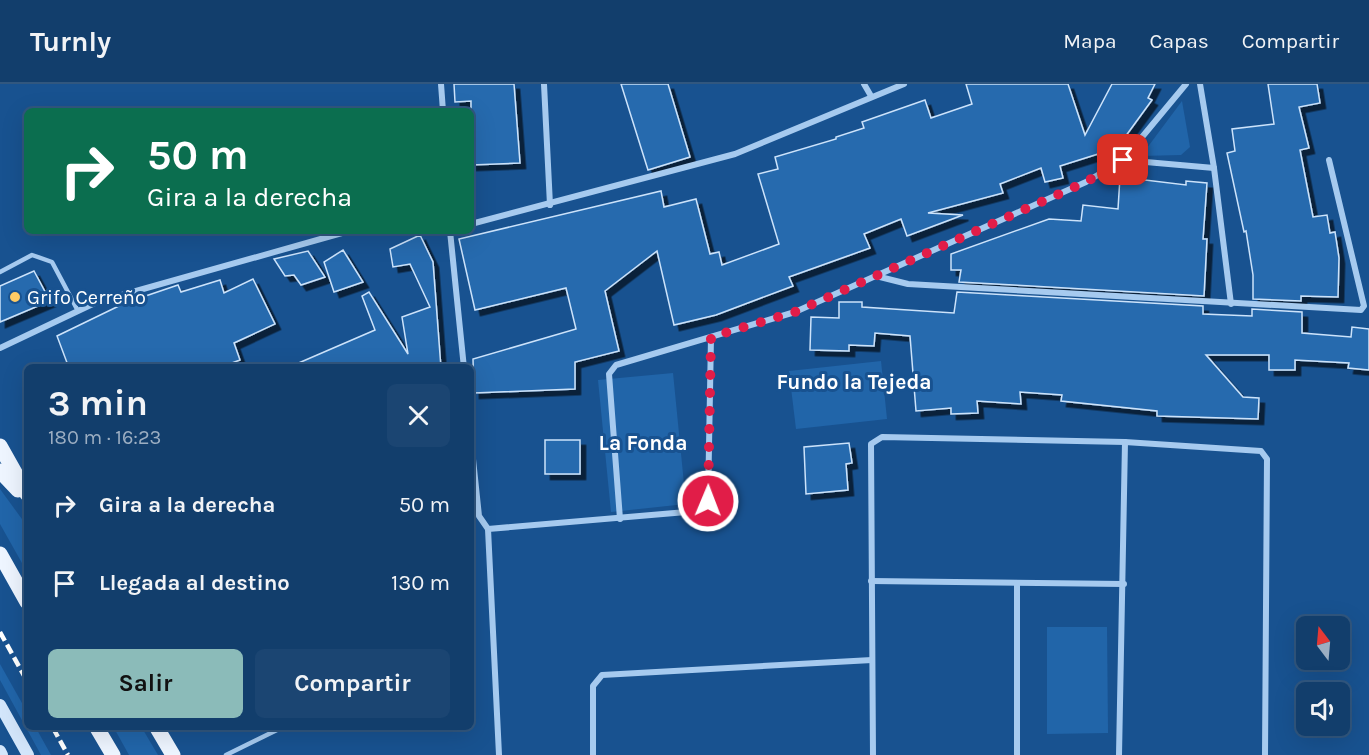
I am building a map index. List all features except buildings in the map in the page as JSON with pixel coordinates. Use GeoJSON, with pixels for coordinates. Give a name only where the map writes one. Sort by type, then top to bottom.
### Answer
{"type":"FeatureCollection","features":[{"type":"Feature","properties":{"kind":"main road"},"geometry":{"type":"LineString","coordinates":[[0,446],[24,490]]}},
{"type":"Feature","properties":{"kind":"main road"},"geometry":{"type":"LineString","coordinates":[[0,471],[24,493]]}},
{"type":"Feature","properties":{"kind":"main road"},"geometry":{"type":"LineString","coordinates":[[0,554],[24,597]]}},
{"type":"Feature","properties":{"kind":"main road"},"geometry":{"type":"LineString","coordinates":[[0,705],[28,755]]}},
{"type":"Feature","properties":{"kind":"main road"},"geometry":{"type":"LineString","coordinates":[[98,730],[113,755]]}},
{"type":"Feature","properties":{"kind":"main road"},"geometry":{"type":"LineString","coordinates":[[158,730],[173,755]]}},
{"type":"Feature","properties":{"kind":"main road"},"geometry":{"type":"LineString","coordinates":[[0,751],[2,755]]}},
{"type":"Feature","properties":{"kind":"street"},"geometry":{"type":"LineString","coordinates":[[441,84],[443,108]]}},
{"type":"Feature","properties":{"kind":"street"},"geometry":{"type":"LineString","coordinates":[[544,84],[550,205]]}},
{"type":"Feature","properties":{"kind":"street"},"geometry":{"type":"LineString","coordinates":[[864,84],[871,96]]}},
{"type":"Feature","properties":{"kind":"street"},"geometry":{"type":"LineString","coordinates":[[474,223],[550,205],[735,154],[904,84]]}},
{"type":"Feature","properties":{"kind":"street"},"geometry":{"type":"LineString","coordinates":[[620,519],[609,374],[616,365],[778,318],[1086,182],[1123,160],[1186,84]]}},
{"type":"Feature","properties":{"kind":"street"},"geometry":{"type":"LineString","coordinates":[[1200,84],[1214,168],[1231,304]]}},
{"type":"Feature","properties":{"kind":"street"},"geometry":{"type":"LineString","coordinates":[[1123,160],[1214,168]]}},
{"type":"Feature","properties":{"kind":"street"},"geometry":{"type":"LineString","coordinates":[[876,276],[908,284],[1231,304],[1363,309],[1329,160]]}},
{"type":"Feature","properties":{"kind":"street"},"geometry":{"type":"LineString","coordinates":[[0,348],[97,302],[338,234]]}},
{"type":"Feature","properties":{"kind":"street"},"geometry":{"type":"LineString","coordinates":[[450,234],[464,364]]}},
{"type":"Feature","properties":{"kind":"street"},"geometry":{"type":"LineString","coordinates":[[488,529],[698,511],[708,501],[711,337]]}},
{"type":"Feature","properties":{"kind":"street"},"geometry":{"type":"LineString","coordinates":[[873,755],[871,444],[882,436],[1125,442],[1261,451],[1267,459],[1265,755]]}},
{"type":"Feature","properties":{"kind":"street"},"geometry":{"type":"LineString","coordinates":[[1119,755],[1125,442]]}},
{"type":"Feature","properties":{"kind":"street"},"geometry":{"type":"LineString","coordinates":[[474,468],[479,516],[488,529],[499,755]]}},
{"type":"Feature","properties":{"kind":"street"},"geometry":{"type":"LineString","coordinates":[[871,581],[1124,584]]}},
{"type":"Feature","properties":{"kind":"street"},"geometry":{"type":"LineString","coordinates":[[1017,583],[1017,755]]}},
{"type":"Feature","properties":{"kind":"street"},"geometry":{"type":"LineString","coordinates":[[594,755],[593,686],[602,675],[872,660]]}},
{"type":"Feature","properties":{"kind":"lane"},"geometry":{"type":"LineString","coordinates":[[0,272],[32,255],[52,262],[78,311]]}},
{"type":"Feature","properties":{"kind":"lane"},"geometry":{"type":"LineString","coordinates":[[226,755],[277,730]]}},
{"type":"Feature","properties":{"kind":"shaded area"},"geometry":{"type":"Polygon","coordinates":[[[1182,101],[1190,147],[1181,155],[1141,156],[1182,101]]]}},
{"type":"Feature","properties":{"kind":"shaded area"},"geometry":{"type":"Polygon","coordinates":[[[881,361],[887,419],[796,429],[789,371],[881,361]]]}},
{"type":"Feature","properties":{"kind":"shaded area"},"geometry":{"type":"Polygon","coordinates":[[[673,373],[686,504],[611,512],[598,380],[673,373]]]}},
{"type":"Feature","properties":{"kind":"shaded area"},"geometry":{"type":"Polygon","coordinates":[[[0,489],[24,522],[24,567],[0,524],[0,489]]]}},
{"type":"Feature","properties":{"kind":"shaded area"},"geometry":{"type":"Polygon","coordinates":[[[1047,627],[1107,627],[1108,733],[1047,734],[1047,627]]]}},
{"type":"Feature","properties":{"kind":"shaded area"},"geometry":{"type":"Polygon","coordinates":[[[0,664],[24,707],[24,724],[0,680],[0,664]]]}},
{"type":"Feature","properties":{"kind":"shaded area"},"geometry":{"type":"Polygon","coordinates":[[[27,730],[37,730],[51,755],[41,755],[27,730]]]}},
{"type":"Feature","properties":{"kind":"shaded area"},"geometry":{"type":"Polygon","coordinates":[[[115,730],[143,730],[158,755],[129,755],[115,730]]]}},
{"type":"Feature","properties":{"kind":"railway"},"geometry":{"type":"LineString","coordinates":[[0,632],[24,676]]}},
{"type":"Feature","properties":{"kind":"railway"},"geometry":{"type":"LineString","coordinates":[[54,730],[68,755]]}},
{"type":"Feature","properties":{"kind":"place","name":"Grifo Cerreño"},"geometry":{"type":"Point","coordinates":[15,297]}},
{"type":"Feature","properties":{"kind":"district","name":"Fundo la Tejeda"},"geometry":{"type":"Point","coordinates":[854,382]}},
{"type":"Feature","properties":{"kind":"district","name":"La Fonda"},"geometry":{"type":"Point","coordinates":[643,443]}},
{"type":"Feature","properties":{"kind":"route"},"geometry":{"type":"LineString","coordinates":[[708,501],[711,337],[795,312],[1086,182],[1123,160]]}}]}
